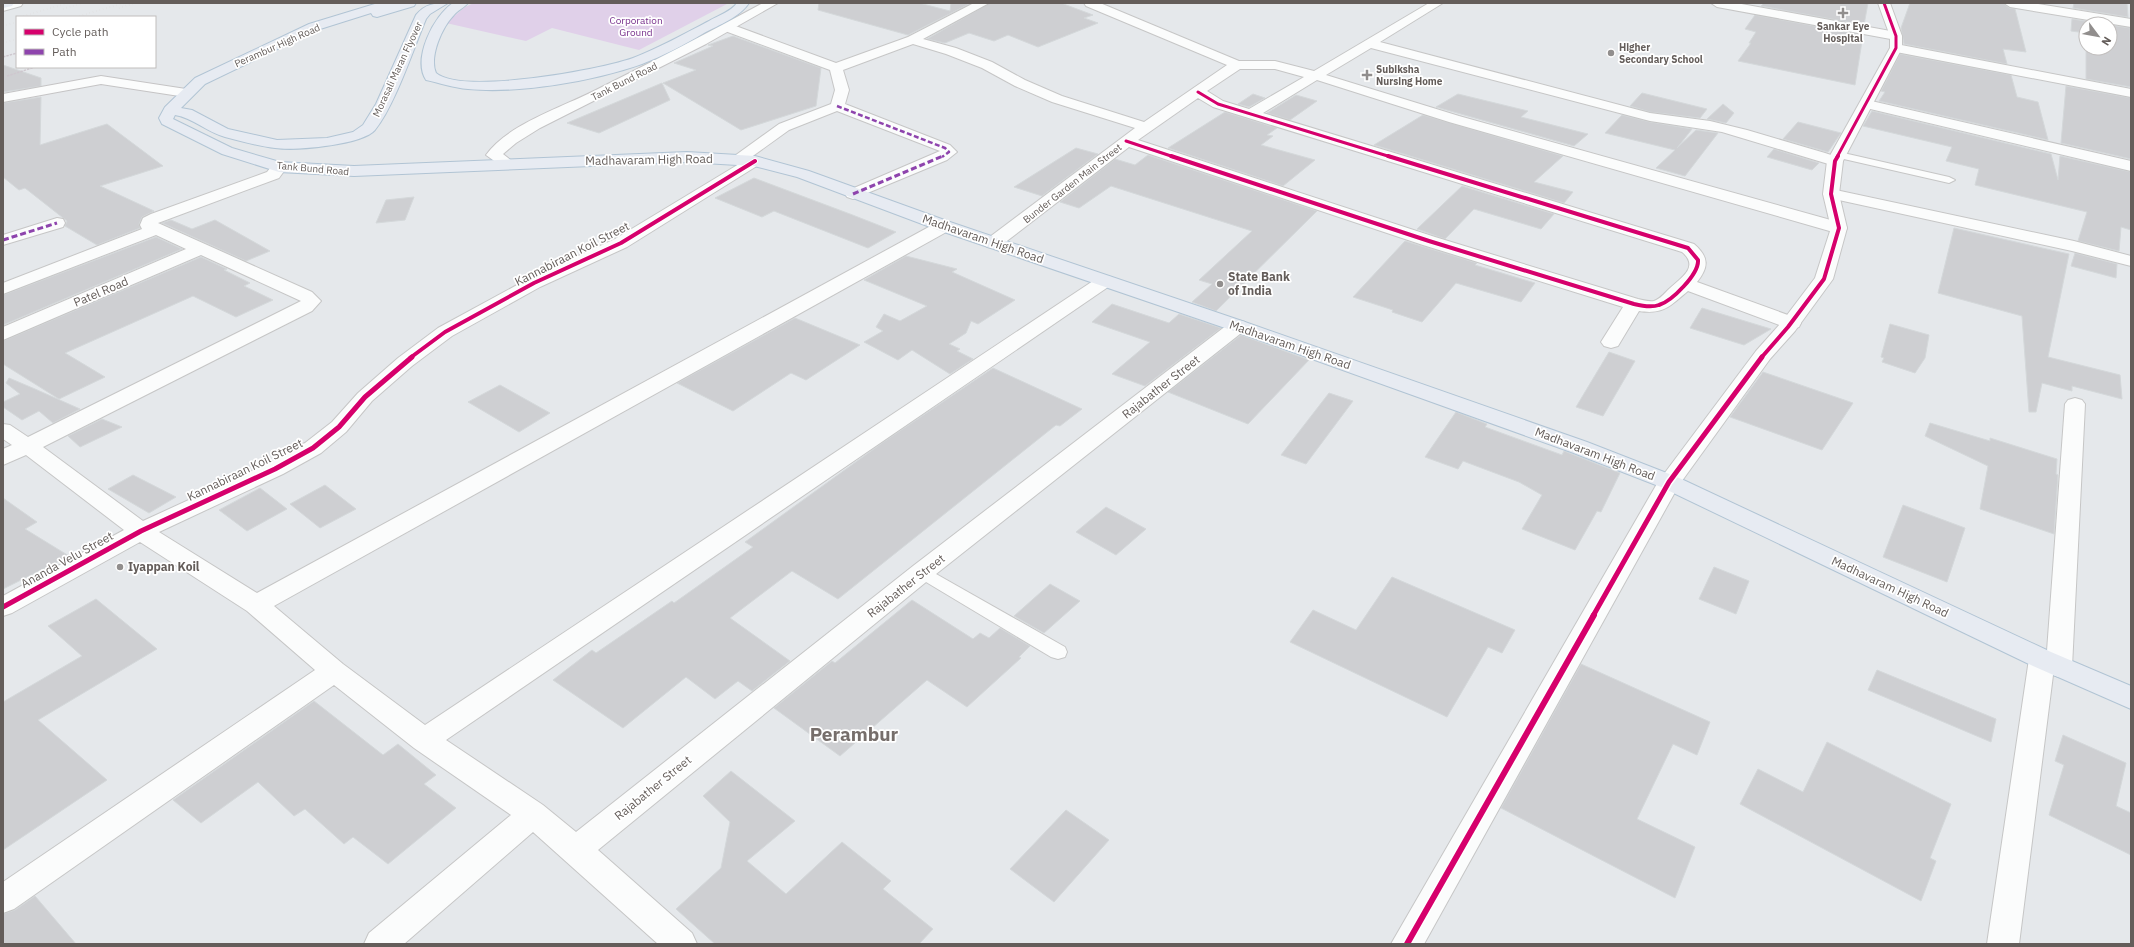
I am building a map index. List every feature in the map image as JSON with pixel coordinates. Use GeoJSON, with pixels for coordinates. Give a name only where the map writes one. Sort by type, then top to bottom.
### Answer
{"type":"FeatureCollection","features":[{"type":"Feature","properties":{"kind":"main road"},"geometry":{"type":"LineString","coordinates":[[3,6],[8,3]]}},
{"type":"Feature","properties":{"kind":"main road","name":"Perambur High Road"},"geometry":{"type":"LineString","coordinates":[[170,110],[200,81],[313,27],[390,3]]}},
{"type":"Feature","properties":{"kind":"main road"},"geometry":{"type":"LineString","coordinates":[[189,90],[214,82],[326,30],[410,3]]}},
{"type":"Feature","properties":{"kind":"main road","name":"Morasali Maran Flyover"},"geometry":{"type":"LineString","coordinates":[[170,110],[187,113],[223,132],[277,144],[303,144],[343,140],[358,135],[369,128],[383,104],[392,80],[398,70],[420,18],[426,11],[442,3]]}},
{"type":"Feature","properties":{"kind":"main road","name":"Morasali Maran Flyover"},"geometry":{"type":"LineString","coordinates":[[462,3],[450,10],[444,17],[435,36],[427,67],[431,77],[469,85],[524,82],[597,73],[637,61],[693,34],[740,8],[743,3]]}},
{"type":"Feature","properties":{"kind":"main road","name":"Tank Bund Road"},"geometry":{"type":"LineString","coordinates":[[170,110],[166,118],[167,121],[227,151],[279,167],[354,171],[408,170]]}},
{"type":"Feature","properties":{"kind":"main road","name":"Madhavaram High Road"},"geometry":{"type":"LineString","coordinates":[[408,170],[687,157],[746,160],[803,174],[853,194],[1238,326],[1579,447],[1669,482],[2051,663],[2131,698]]}},
{"type":"Feature","properties":{"kind":"street"},"geometry":{"type":"LineString","coordinates":[[3,6],[16,3]]}},
{"type":"Feature","properties":{"kind":"street","name":"Tank Bund Road"},"geometry":{"type":"LineString","coordinates":[[509,165],[494,155],[500,146],[535,126],[729,28],[772,3]]}},
{"type":"Feature","properties":{"kind":"street"},"geometry":{"type":"LineString","coordinates":[[729,28],[836,68],[912,40],[983,3]]}},
{"type":"Feature","properties":{"kind":"street"},"geometry":{"type":"LineString","coordinates":[[1090,3],[1237,65],[1275,65],[1317,76],[1454,119],[1839,228]]}},
{"type":"Feature","properties":{"kind":"street"},"geometry":{"type":"LineString","coordinates":[[1251,114],[1437,3]]}},
{"type":"Feature","properties":{"kind":"street"},"geometry":{"type":"LineString","coordinates":[[1717,3],[2131,93]]}},
{"type":"Feature","properties":{"kind":"street"},"geometry":{"type":"LineString","coordinates":[[1407,944],[1669,482],[1764,355],[1792,323],[1824,279],[1839,228],[1831,194],[1837,158],[1867,104],[1896,42],[1884,3]]}},
{"type":"Feature","properties":{"kind":"street"},"geometry":{"type":"LineString","coordinates":[[2010,3],[2131,23]]}},
{"type":"Feature","properties":{"kind":"street"},"geometry":{"type":"LineString","coordinates":[[912,40],[951,51],[987,65],[1020,83],[1057,99],[1145,127]]}},
{"type":"Feature","properties":{"kind":"street"},"geometry":{"type":"LineString","coordinates":[[1369,43],[1456,65],[1518,84],[1650,117],[1722,128],[1837,158]]}},
{"type":"Feature","properties":{"kind":"street","name":"Bunder Garden Main Street"},"geometry":{"type":"LineString","coordinates":[[993,243],[1145,127],[1198,92],[1216,76],[1237,65]]}},
{"type":"Feature","properties":{"kind":"street"},"geometry":{"type":"LineString","coordinates":[[836,68],[842,90],[837,106],[945,148],[949,152],[942,157],[853,194]]}},
{"type":"Feature","properties":{"kind":"street"},"geometry":{"type":"LineString","coordinates":[[3,98],[101,80],[189,90]]}},
{"type":"Feature","properties":{"kind":"street"},"geometry":{"type":"LineString","coordinates":[[1126,141],[1429,241],[1634,304],[1653,306],[1662,304],[1686,284],[1697,270],[1699,264],[1695,252],[1688,248],[1218,104],[1198,92]]}},
{"type":"Feature","properties":{"kind":"street"},"geometry":{"type":"LineString","coordinates":[[3,95],[30,93]]}},
{"type":"Feature","properties":{"kind":"street"},"geometry":{"type":"LineString","coordinates":[[1867,104],[2131,166]]}},
{"type":"Feature","properties":{"kind":"street","name":"Kannabiraan Koil Street"},"geometry":{"type":"LineString","coordinates":[[141,532],[275,469],[313,448],[340,427],[365,397],[405,362],[445,332],[534,284],[621,243],[746,160],[784,127],[837,106]]}},
{"type":"Feature","properties":{"kind":"street"},"geometry":{"type":"LineString","coordinates":[[3,458],[306,307],[312,301],[306,296],[148,225],[149,222],[157,217],[273,175],[279,167]]}},
{"type":"Feature","properties":{"kind":"street"},"geometry":{"type":"LineString","coordinates":[[1831,194],[2074,246],[2131,261]]}},
{"type":"Feature","properties":{"kind":"street"},"geometry":{"type":"LineString","coordinates":[[3,240],[56,223]]}},
{"type":"Feature","properties":{"kind":"street"},"geometry":{"type":"LineString","coordinates":[[256,605],[944,226]]}},
{"type":"Feature","properties":{"kind":"street"},"geometry":{"type":"LineString","coordinates":[[3,289],[156,229]]}},
{"type":"Feature","properties":{"kind":"street","name":"Patel Road"},"geometry":{"type":"LineString","coordinates":[[3,334],[200,249]]}},
{"type":"Feature","properties":{"kind":"street"},"geometry":{"type":"LineString","coordinates":[[424,740],[1105,280]]}},
{"type":"Feature","properties":{"kind":"street"},"geometry":{"type":"LineString","coordinates":[[1686,284],[1792,323]]}},
{"type":"Feature","properties":{"kind":"street"},"geometry":{"type":"LineString","coordinates":[[1612,342],[1634,304]]}},
{"type":"Feature","properties":{"kind":"street","name":"Rajabather Street"},"geometry":{"type":"LineString","coordinates":[[576,850],[922,572],[1238,326]]}},
{"type":"Feature","properties":{"kind":"street"},"geometry":{"type":"LineString","coordinates":[[2002,944],[2051,663],[2075,404]]}},
{"type":"Feature","properties":{"kind":"street"},"geometry":{"type":"LineString","coordinates":[[3,430],[28,446],[141,532],[256,605],[334,672],[424,740],[533,814],[576,850],[680,944]]}},
{"type":"Feature","properties":{"kind":"street","name":"Ananda Velu Street"},"geometry":{"type":"LineString","coordinates":[[3,606],[141,532]]}},
{"type":"Feature","properties":{"kind":"street"},"geometry":{"type":"LineString","coordinates":[[3,900],[334,672]]}},
{"type":"Feature","properties":{"kind":"street"},"geometry":{"type":"LineString","coordinates":[[380,944],[533,814]]}},
{"type":"Feature","properties":{"kind":"lane"},"geometry":{"type":"LineString","coordinates":[[1837,158],[1950,180]]}},
{"type":"Feature","properties":{"kind":"lane"},"geometry":{"type":"LineString","coordinates":[[922,572],[1058,652]]}},
{"type":"Feature","properties":{"kind":"path"},"geometry":{"type":"LineString","coordinates":[[3,57],[16,53]]}},
{"type":"Feature","properties":{"kind":"path"},"geometry":{"type":"LineString","coordinates":[[3,77],[32,68]]}},
{"type":"Feature","properties":{"kind":"green space","name":"Corporation Ground"},"geometry":{"type":"Polygon","coordinates":[[[474,3],[727,4],[639,50],[552,28],[526,41],[446,23],[465,7],[474,3]]]}},
{"type":"Feature","properties":{"kind":"building"},"geometry":{"type":"Polygon","coordinates":[[[819,3],[919,3],[950,11],[951,3],[971,3],[908,35],[818,10],[819,3]]]}},
{"type":"Feature","properties":{"kind":"building"},"geometry":{"type":"Polygon","coordinates":[[[990,3],[1061,3],[1093,15],[1084,18],[1098,23],[1038,47],[1008,35],[994,41],[969,33],[945,43],[927,39],[990,3]]]}},
{"type":"Feature","properties":{"kind":"building"},"geometry":{"type":"Polygon","coordinates":[[[1764,3],[1868,3],[1864,25],[1761,6],[1764,3]]]}},
{"type":"Feature","properties":{"kind":"building"},"geometry":{"type":"Polygon","coordinates":[[[1910,3],[2003,3],[2009,8],[2015,9],[2026,52],[2003,49],[2007,64],[1904,44],[1901,28],[1910,3]]]}},
{"type":"Feature","properties":{"kind":"building"},"geometry":{"type":"Polygon","coordinates":[[[2074,3],[2127,3],[2128,17],[2073,8],[2074,3]]]}},
{"type":"Feature","properties":{"kind":"building"},"geometry":{"type":"Polygon","coordinates":[[[1755,15],[1863,35],[1855,85],[1738,61],[1751,43],[1749,43],[1756,32],[1745,29],[1755,15]]]}},
{"type":"Feature","properties":{"kind":"building"},"geometry":{"type":"Polygon","coordinates":[[[2072,19],[2078,20],[2078,32],[2071,31],[2072,19]]]}},
{"type":"Feature","properties":{"kind":"building"},"geometry":{"type":"Polygon","coordinates":[[[2118,26],[2130,28],[2131,87],[2086,79],[2086,56],[2118,56],[2118,26]]]}},
{"type":"Feature","properties":{"kind":"building"},"geometry":{"type":"Polygon","coordinates":[[[733,36],[821,68],[816,106],[741,130],[663,83],[696,70],[674,63],[713,46],[708,45],[733,36]]]}},
{"type":"Feature","properties":{"kind":"building"},"geometry":{"type":"Polygon","coordinates":[[[1900,54],[2011,75],[2017,97],[2038,102],[2048,140],[1879,101],[1885,92],[1881,91],[1900,54]]]}},
{"type":"Feature","properties":{"kind":"building"},"geometry":{"type":"Polygon","coordinates":[[[3,65],[41,78],[41,86],[3,92],[3,65]]]}},
{"type":"Feature","properties":{"kind":"building"},"geometry":{"type":"Polygon","coordinates":[[[662,83],[670,100],[599,133],[567,123],[662,83]]]}},
{"type":"Feature","properties":{"kind":"building"},"geometry":{"type":"Polygon","coordinates":[[[2066,86],[2131,98],[2131,159],[2061,143],[2066,86]]]}},
{"type":"Feature","properties":{"kind":"building"},"geometry":{"type":"Polygon","coordinates":[[[1642,93],[1707,109],[1700,118],[1650,112],[1630,106],[1642,93]]]}},
{"type":"Feature","properties":{"kind":"building"},"geometry":{"type":"Polygon","coordinates":[[[1253,94],[1265,98],[1249,107],[1238,104],[1253,94]]]}},
{"type":"Feature","properties":{"kind":"building"},"geometry":{"type":"Polygon","coordinates":[[[1458,94],[1528,111],[1521,117],[1588,134],[1574,146],[1436,107],[1458,94]]]}},
{"type":"Feature","properties":{"kind":"building"},"geometry":{"type":"Polygon","coordinates":[[[1296,95],[1317,101],[1290,120],[1267,113],[1296,95]]]}},
{"type":"Feature","properties":{"kind":"building"},"geometry":{"type":"Polygon","coordinates":[[[41,97],[40,145],[107,124],[163,166],[100,186],[154,211],[142,217],[139,224],[140,228],[97,245],[65,226],[67,221],[25,188],[19,190],[3,177],[3,103],[41,97]]]}},
{"type":"Feature","properties":{"kind":"building"},"geometry":{"type":"Polygon","coordinates":[[[1723,104],[1734,113],[1726,123],[1707,119],[1723,104]]]}},
{"type":"Feature","properties":{"kind":"building"},"geometry":{"type":"Polygon","coordinates":[[[1872,111],[2051,154],[2058,180],[2060,156],[2131,172],[2131,230],[2121,227],[2119,251],[2078,241],[2087,212],[1975,185],[1979,169],[1946,161],[1952,147],[1863,126],[1872,111]]]}},
{"type":"Feature","properties":{"kind":"building"},"geometry":{"type":"Polygon","coordinates":[[[1225,112],[1277,128],[1267,135],[1273,136],[1261,145],[1315,160],[1283,186],[1168,148],[1225,112]]]}},
{"type":"Feature","properties":{"kind":"building"},"geometry":{"type":"Polygon","coordinates":[[[1423,115],[1563,156],[1534,182],[1573,192],[1564,203],[1374,145],[1423,115]]]}},
{"type":"Feature","properties":{"kind":"building"},"geometry":{"type":"Polygon","coordinates":[[[1622,115],[1650,122],[1692,129],[1677,148],[1696,130],[1718,133],[1685,176],[1656,168],[1675,150],[1605,133],[1622,115]]]}},
{"type":"Feature","properties":{"kind":"building"},"geometry":{"type":"Polygon","coordinates":[[[1798,122],[1841,133],[1828,152],[1783,139],[1798,122]]]}},
{"type":"Feature","properties":{"kind":"building"},"geometry":{"type":"Polygon","coordinates":[[[1076,148],[1098,154],[1042,196],[1014,187],[1076,148]]]}},
{"type":"Feature","properties":{"kind":"building"},"geometry":{"type":"Polygon","coordinates":[[[1774,149],[1819,163],[1812,170],[1767,157],[1774,149]]]}},
{"type":"Feature","properties":{"kind":"building"},"geometry":{"type":"Polygon","coordinates":[[[1148,155],[1317,211],[1216,311],[1192,302],[1212,284],[1199,280],[1252,231],[1111,186],[1079,208],[1060,202],[1115,159],[1135,165],[1148,155]]]}},
{"type":"Feature","properties":{"kind":"building"},"geometry":{"type":"Polygon","coordinates":[[[754,178],[896,232],[868,248],[774,211],[762,217],[715,198],[754,178]]]}},
{"type":"Feature","properties":{"kind":"building"},"geometry":{"type":"Polygon","coordinates":[[[1462,186],[1554,214],[1541,229],[1474,209],[1445,239],[1417,229],[1462,186]]]}},
{"type":"Feature","properties":{"kind":"building"},"geometry":{"type":"Polygon","coordinates":[[[414,197],[405,220],[376,223],[386,200],[414,197]]]}},
{"type":"Feature","properties":{"kind":"building"},"geometry":{"type":"Polygon","coordinates":[[[171,220],[192,229],[215,220],[270,251],[246,261],[162,223],[171,220]]]}},
{"type":"Feature","properties":{"kind":"building"},"geometry":{"type":"Polygon","coordinates":[[[1954,228],[2069,254],[2048,357],[2120,375],[2122,399],[2072,386],[2072,391],[2042,383],[2036,412],[2029,412],[2022,316],[1938,293],[1954,228]]]}},
{"type":"Feature","properties":{"kind":"building"},"geometry":{"type":"Polygon","coordinates":[[[156,237],[182,249],[3,325],[3,295],[156,237]]]}},
{"type":"Feature","properties":{"kind":"building"},"geometry":{"type":"Polygon","coordinates":[[[1405,241],[1477,263],[1475,265],[1535,283],[1521,302],[1456,283],[1422,322],[1392,312],[1393,310],[1353,297],[1405,241]]]}},
{"type":"Feature","properties":{"kind":"building"},"geometry":{"type":"Polygon","coordinates":[[[2075,253],[2117,264],[2116,278],[2071,266],[2075,253]]]}},
{"type":"Feature","properties":{"kind":"building"},"geometry":{"type":"Polygon","coordinates":[[[906,256],[957,269],[952,272],[1015,300],[978,324],[971,321],[966,333],[949,344],[960,349],[957,351],[973,359],[950,374],[912,350],[898,360],[864,342],[883,331],[876,327],[884,314],[900,321],[927,306],[864,280],[906,256]]]}},
{"type":"Feature","properties":{"kind":"building"},"geometry":{"type":"Polygon","coordinates":[[[201,257],[227,269],[224,270],[250,283],[244,286],[273,300],[236,317],[193,296],[65,353],[105,377],[59,399],[3,364],[3,341],[201,257]]]}},
{"type":"Feature","properties":{"kind":"building"},"geometry":{"type":"Polygon","coordinates":[[[1112,304],[1169,323],[1179,314],[1221,328],[1145,386],[1112,374],[1150,342],[1092,322],[1112,304]]]}},
{"type":"Feature","properties":{"kind":"building"},"geometry":{"type":"Polygon","coordinates":[[[1702,308],[1771,329],[1744,345],[1690,328],[1702,308]]]}},
{"type":"Feature","properties":{"kind":"building"},"geometry":{"type":"Polygon","coordinates":[[[795,318],[860,345],[806,380],[791,373],[733,411],[677,383],[795,318]]]}},
{"type":"Feature","properties":{"kind":"building"},"geometry":{"type":"Polygon","coordinates":[[[1890,324],[1929,335],[1925,358],[1915,373],[1882,362],[1884,358],[1881,357],[1890,324]]]}},
{"type":"Feature","properties":{"kind":"building"},"geometry":{"type":"Polygon","coordinates":[[[1241,335],[1309,360],[1248,424],[1168,392],[1241,335]]]}},
{"type":"Feature","properties":{"kind":"building"},"geometry":{"type":"Polygon","coordinates":[[[1609,352],[1635,361],[1603,416],[1576,407],[1609,352]]]}},
{"type":"Feature","properties":{"kind":"building"},"geometry":{"type":"Polygon","coordinates":[[[993,368],[1082,409],[1060,426],[1056,425],[838,599],[792,571],[730,618],[790,661],[752,691],[738,681],[715,699],[686,677],[623,728],[553,680],[592,650],[596,653],[672,601],[674,603],[753,547],[745,542],[882,443],[993,368]]]}},
{"type":"Feature","properties":{"kind":"building"},"geometry":{"type":"Polygon","coordinates":[[[1763,372],[1853,403],[1822,450],[1730,417],[1763,372]]]}},
{"type":"Feature","properties":{"kind":"building"},"geometry":{"type":"Polygon","coordinates":[[[9,378],[80,409],[53,423],[39,411],[22,420],[3,407],[3,402],[20,394],[6,383],[9,378]]]}},
{"type":"Feature","properties":{"kind":"building"},"geometry":{"type":"Polygon","coordinates":[[[500,385],[550,413],[519,432],[468,402],[500,385]]]}},
{"type":"Feature","properties":{"kind":"building"},"geometry":{"type":"Polygon","coordinates":[[[1329,393],[1353,401],[1306,464],[1281,455],[1329,393]]]}},
{"type":"Feature","properties":{"kind":"building"},"geometry":{"type":"Polygon","coordinates":[[[1456,412],[1487,424],[1485,427],[1562,455],[1564,451],[1620,473],[1601,512],[1597,511],[1575,550],[1522,529],[1542,495],[1519,482],[1463,461],[1458,469],[1425,457],[1456,412]]]}},
{"type":"Feature","properties":{"kind":"building"},"geometry":{"type":"Polygon","coordinates":[[[102,419],[122,427],[80,447],[68,436],[102,419]]]}},
{"type":"Feature","properties":{"kind":"building"},"geometry":{"type":"Polygon","coordinates":[[[1930,423],[1990,441],[1990,438],[2057,459],[2056,474],[2058,475],[2054,534],[1980,509],[1988,466],[1925,436],[1930,423]]]}},
{"type":"Feature","properties":{"kind":"building"},"geometry":{"type":"Polygon","coordinates":[[[133,475],[176,497],[149,513],[108,489],[133,475]]]}},
{"type":"Feature","properties":{"kind":"building"},"geometry":{"type":"Polygon","coordinates":[[[325,485],[356,509],[320,528],[290,504],[325,485]]]}},
{"type":"Feature","properties":{"kind":"building"},"geometry":{"type":"Polygon","coordinates":[[[260,488],[287,509],[247,531],[219,510],[260,488]]]}},
{"type":"Feature","properties":{"kind":"building"},"geometry":{"type":"Polygon","coordinates":[[[3,498],[37,522],[25,529],[69,556],[3,589],[3,498]]]}},
{"type":"Feature","properties":{"kind":"building"},"geometry":{"type":"Polygon","coordinates":[[[1903,505],[1965,528],[1947,582],[1883,557],[1903,505]]]}},
{"type":"Feature","properties":{"kind":"building"},"geometry":{"type":"Polygon","coordinates":[[[1106,507],[1146,529],[1116,555],[1076,532],[1106,507]]]}},
{"type":"Feature","properties":{"kind":"building"},"geometry":{"type":"Polygon","coordinates":[[[1714,567],[1749,581],[1736,614],[1699,599],[1714,567]]]}},
{"type":"Feature","properties":{"kind":"building"},"geometry":{"type":"Polygon","coordinates":[[[1392,577],[1515,630],[1502,653],[1488,647],[1447,717],[1290,642],[1313,610],[1356,630],[1392,577]]]}},
{"type":"Feature","properties":{"kind":"building"},"geometry":{"type":"Polygon","coordinates":[[[1050,584],[1080,601],[1044,633],[1014,616],[1050,584]]]}},
{"type":"Feature","properties":{"kind":"building"},"geometry":{"type":"Polygon","coordinates":[[[96,599],[157,649],[38,720],[107,780],[3,850],[3,702],[82,656],[48,626],[96,599]]]}},
{"type":"Feature","properties":{"kind":"building"},"geometry":{"type":"Polygon","coordinates":[[[912,600],[973,639],[980,633],[989,638],[1000,628],[1030,646],[1019,657],[1021,658],[967,707],[927,680],[840,756],[774,708],[832,661],[835,663],[912,600]]]}},
{"type":"Feature","properties":{"kind":"building"},"geometry":{"type":"Polygon","coordinates":[[[1581,664],[1710,722],[1697,755],[1673,744],[1637,819],[1695,847],[1675,898],[1501,808],[1581,664]]]}},
{"type":"Feature","properties":{"kind":"building"},"geometry":{"type":"Polygon","coordinates":[[[1877,670],[1996,719],[1991,742],[1868,690],[1877,670]]]}},
{"type":"Feature","properties":{"kind":"building"},"geometry":{"type":"Polygon","coordinates":[[[314,701],[383,755],[398,744],[436,775],[424,784],[456,808],[388,864],[353,837],[344,844],[305,809],[294,816],[258,782],[201,823],[173,800],[314,701]]]}},
{"type":"Feature","properties":{"kind":"building"},"geometry":{"type":"Polygon","coordinates":[[[2063,735],[2126,763],[2116,806],[2131,813],[2131,855],[2049,815],[2064,765],[2055,761],[2063,735]]]}},
{"type":"Feature","properties":{"kind":"building"},"geometry":{"type":"Polygon","coordinates":[[[1827,742],[1951,804],[1930,858],[1936,861],[1921,901],[1740,804],[1758,769],[1803,792],[1827,742]]]}},
{"type":"Feature","properties":{"kind":"building"},"geometry":{"type":"Polygon","coordinates":[[[731,771],[795,821],[747,861],[786,894],[842,842],[891,881],[883,889],[933,929],[919,944],[715,944],[676,909],[721,868],[730,822],[703,796],[731,771]]]}},
{"type":"Feature","properties":{"kind":"building"},"geometry":{"type":"Polygon","coordinates":[[[1066,810],[1109,840],[1054,902],[1010,869],[1066,810]]]}},
{"type":"Feature","properties":{"kind":"building"},"geometry":{"type":"Polygon","coordinates":[[[35,896],[76,944],[3,944],[3,914],[15,910],[35,896]]]}},
{"type":"Feature","properties":{"kind":"railway"},"geometry":{"type":"LineString","coordinates":[[23,16],[68,3]]}},
{"type":"Feature","properties":{"kind":"railway"},"geometry":{"type":"LineString","coordinates":[[63,9],[82,3]]}},
{"type":"Feature","properties":{"kind":"railway"},"geometry":{"type":"LineString","coordinates":[[79,16],[124,3]]}},
{"type":"Feature","properties":{"kind":"railway"},"geometry":{"type":"LineString","coordinates":[[119,8],[135,3]]}},
{"type":"Feature","properties":{"kind":"railway"},"geometry":{"type":"LineString","coordinates":[[3,26],[16,22]]}},
{"type":"Feature","properties":{"kind":"railway"},"geometry":{"type":"LineString","coordinates":[[3,43],[16,39]]}},
{"type":"Feature","properties":{"kind":"marked path"},"geometry":{"type":"LineString","coordinates":[[837,106],[945,148],[949,152],[942,157],[853,194]]}},
{"type":"Feature","properties":{"kind":"marked path"},"geometry":{"type":"LineString","coordinates":[[3,240],[57,223]]}},
{"type":"Feature","properties":{"kind":"cycle path"},"geometry":{"type":"LineString","coordinates":[[1407,944],[1669,482],[1763,355],[1788,327],[1824,279],[1839,228],[1831,194],[1835,161],[1896,48],[1896,36],[1884,3]]}},
{"type":"Feature","properties":{"kind":"cycle path"},"geometry":{"type":"LineString","coordinates":[[1126,141],[1429,241],[1634,304],[1652,306],[1664,303],[1687,282],[1696,271],[1698,260],[1695,254],[1688,248],[1218,104],[1198,92]]}},
{"type":"Feature","properties":{"kind":"cycle path"},"geometry":{"type":"LineString","coordinates":[[3,607],[141,531],[275,469],[313,448],[339,427],[365,397],[405,362],[445,332],[534,283],[621,243],[755,161]]}},
{"type":"Feature","properties":{"kind":"place","name":"Sankar Eye Hospital"},"geometry":{"type":"Point","coordinates":[1843,13]}},
{"type":"Feature","properties":{"kind":"place","name":"Higher Secondary School"},"geometry":{"type":"Point","coordinates":[1611,53]}},
{"type":"Feature","properties":{"kind":"place","name":"Subiksha Nursing Home"},"geometry":{"type":"Point","coordinates":[1367,75]}},
{"type":"Feature","properties":{"kind":"place","name":"State Bank of India"},"geometry":{"type":"Point","coordinates":[1220,284]}},
{"type":"Feature","properties":{"kind":"place","name":"Iyappan Koil"},"geometry":{"type":"Point","coordinates":[120,567]}},
{"type":"Feature","properties":{"kind":"district","name":"Perambur"},"geometry":{"type":"Point","coordinates":[854,734]}}]}
